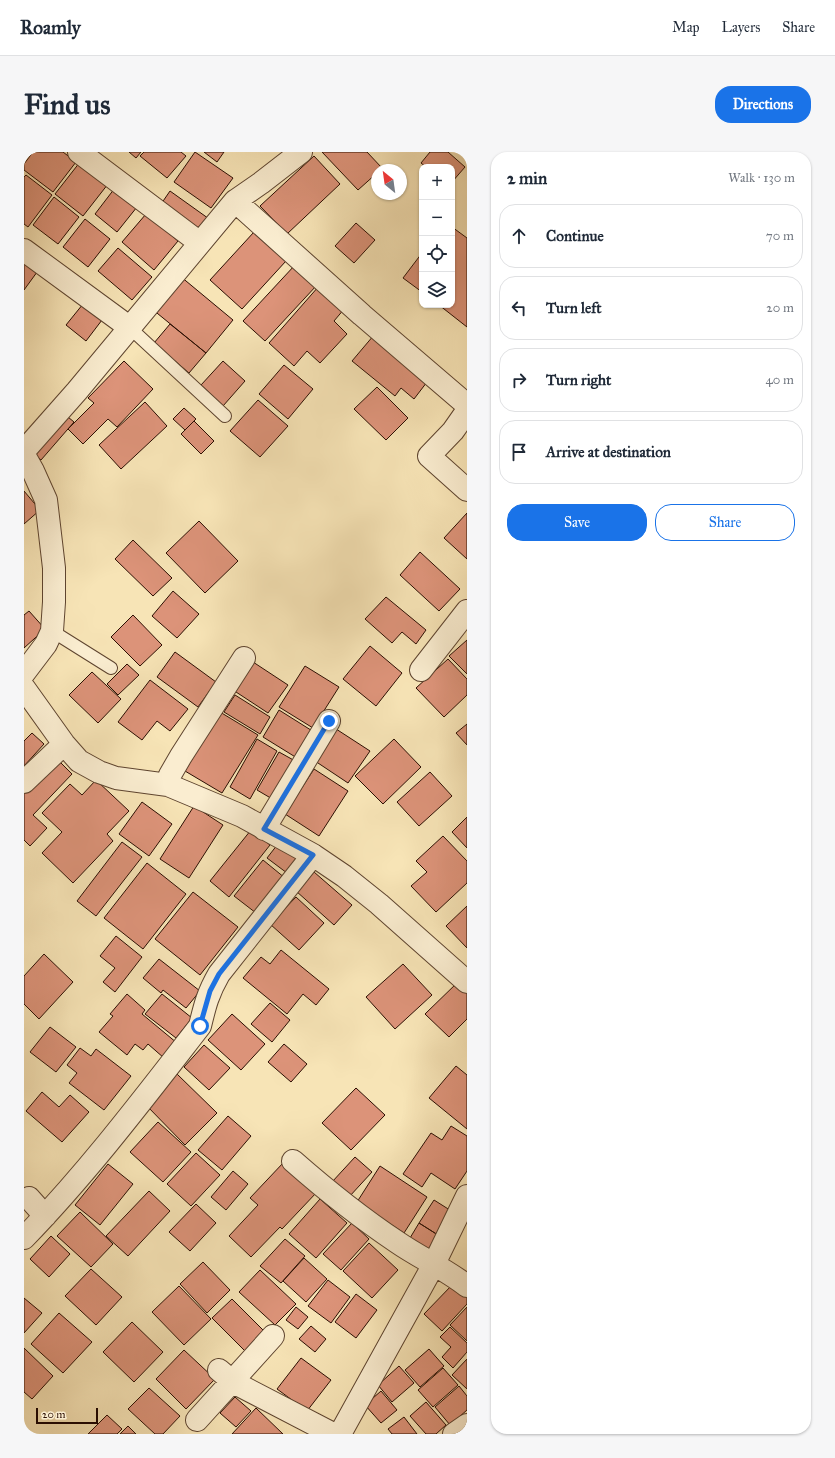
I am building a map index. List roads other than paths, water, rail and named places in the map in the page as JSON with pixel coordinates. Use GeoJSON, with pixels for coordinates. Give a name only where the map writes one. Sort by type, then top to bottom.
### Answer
{"type":"FeatureCollection","features":[{"type":"Feature","properties":{"kind":"street"},"geometry":{"type":"LineString","coordinates":[[79,152],[200,243]]}},
{"type":"Feature","properties":{"kind":"street"},"geometry":{"type":"LineString","coordinates":[[24,451],[77,391],[235,201],[301,152]]}},
{"type":"Feature","properties":{"kind":"street"},"geometry":{"type":"LineString","coordinates":[[235,201],[362,315],[467,405]]}},
{"type":"Feature","properties":{"kind":"street"},"geometry":{"type":"LineString","coordinates":[[24,250],[129,327]]}},
{"type":"Feature","properties":{"kind":"street"},"geometry":{"type":"LineString","coordinates":[[467,411],[453,431],[430,456],[467,490]]}},
{"type":"Feature","properties":{"kind":"street"},"geometry":{"type":"LineString","coordinates":[[24,455],[46,500],[54,568],[52,631],[46,644],[24,673]]}},
{"type":"Feature","properties":{"kind":"street"},"geometry":{"type":"LineString","coordinates":[[421,670],[467,611]]}},
{"type":"Feature","properties":{"kind":"street"},"geometry":{"type":"LineString","coordinates":[[168,785],[170,775],[181,756],[244,658]]}},
{"type":"Feature","properties":{"kind":"street"},"geometry":{"type":"LineString","coordinates":[[24,688],[64,744],[79,761],[98,772],[116,778],[168,785],[242,816],[313,855],[344,876],[379,904],[467,982]]}},
{"type":"Feature","properties":{"kind":"street"},"geometry":{"type":"LineString","coordinates":[[264,829],[329,721]]}},
{"type":"Feature","properties":{"kind":"street"},"geometry":{"type":"LineString","coordinates":[[24,782],[64,744]]}},
{"type":"Feature","properties":{"kind":"street"},"geometry":{"type":"LineString","coordinates":[[24,1238],[89,1166],[200,1026],[210,991],[219,974],[313,855]]}},
{"type":"Feature","properties":{"kind":"street"},"geometry":{"type":"LineString","coordinates":[[293,1161],[326,1190],[385,1234],[454,1276],[467,1286]]}},
{"type":"Feature","properties":{"kind":"street"},"geometry":{"type":"LineString","coordinates":[[340,1434],[434,1264],[467,1196]]}},
{"type":"Feature","properties":{"kind":"street"},"geometry":{"type":"LineString","coordinates":[[29,1198],[45,1216]]}},
{"type":"Feature","properties":{"kind":"street"},"geometry":{"type":"LineString","coordinates":[[197,1420],[226,1376],[273,1336]]}},
{"type":"Feature","properties":{"kind":"street"},"geometry":{"type":"LineString","coordinates":[[226,1376],[332,1434]]}},
{"type":"Feature","properties":{"kind":"street"},"geometry":{"type":"LineString","coordinates":[[454,1434],[467,1425]]}},
{"type":"Feature","properties":{"kind":"lane"},"geometry":{"type":"LineString","coordinates":[[129,327],[225,416]]}},
{"type":"Feature","properties":{"kind":"lane"},"geometry":{"type":"LineString","coordinates":[[52,631],[111,668]]}}]}
